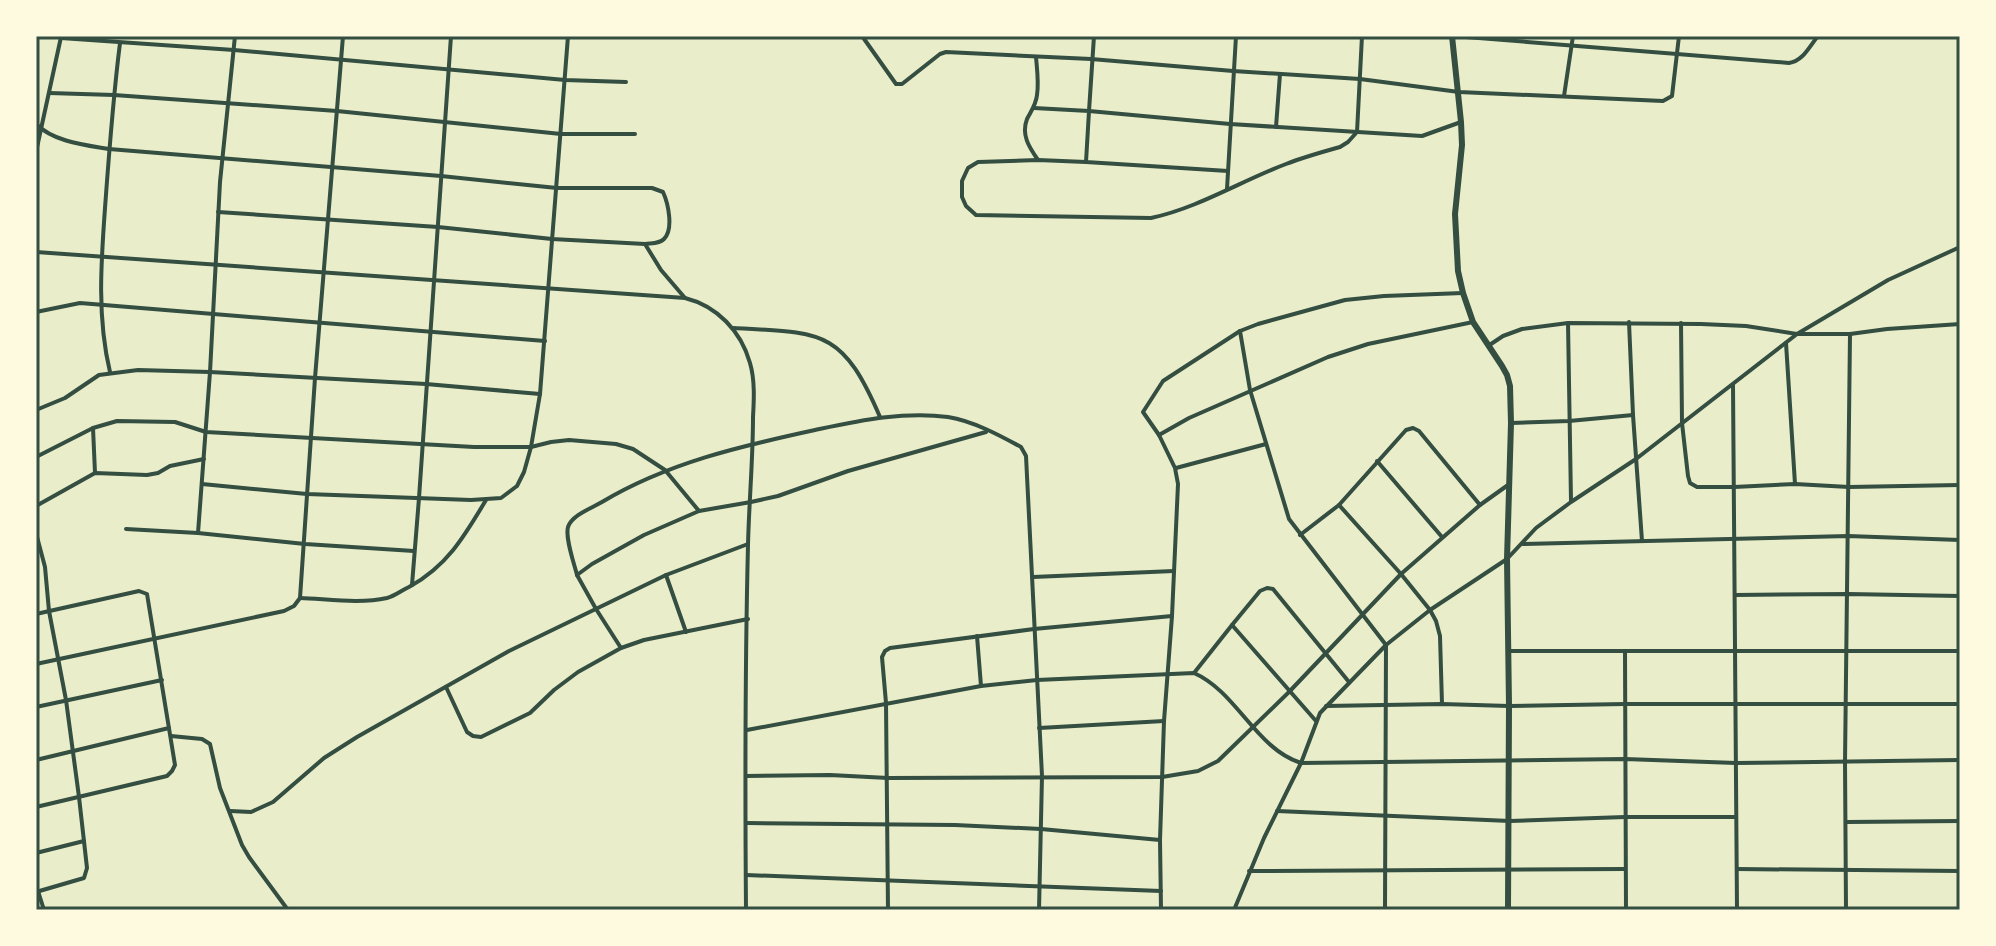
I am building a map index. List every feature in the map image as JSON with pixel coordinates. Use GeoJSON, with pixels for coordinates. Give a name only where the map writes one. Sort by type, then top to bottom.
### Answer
{"type":"FeatureCollection","features":[{"type":"Feature","properties":{"kind":"street"},"geometry":{"type":"LineString","coordinates":[[198,533],[218,212],[235,36]]}},
{"type":"Feature","properties":{"kind":"street"},"geometry":{"type":"LineString","coordinates":[[36,664],[284,611],[294,606],[300,598],[343,36]]}},
{"type":"Feature","properties":{"kind":"street"},"geometry":{"type":"LineString","coordinates":[[412,585],[451,36]]}},
{"type":"Feature","properties":{"kind":"street"},"geometry":{"type":"LineString","coordinates":[[202,484],[307,494],[471,500],[501,498],[517,486],[531,447],[540,394],[568,36]]}},
{"type":"Feature","properties":{"kind":"street"},"geometry":{"type":"LineString","coordinates":[[862,36],[896,84],[902,84],[946,52],[1091,59],[1360,79],[1459,92],[1663,101],[1672,96],[1679,36]]}},
{"type":"Feature","properties":{"kind":"street"},"geometry":{"type":"LineString","coordinates":[[1086,162],[1094,36]]}},
{"type":"Feature","properties":{"kind":"street"},"geometry":{"type":"LineString","coordinates":[[1227,190],[1236,36]]}},
{"type":"Feature","properties":{"kind":"street"},"geometry":{"type":"LineString","coordinates":[[1228,171],[1038,160],[978,162],[968,168],[962,181],[962,197],[976,215],[1139,219],[1163,215],[1287,164],[1340,147],[1357,132],[1362,36]]}},
{"type":"Feature","properties":{"kind":"street"},"geometry":{"type":"LineString","coordinates":[[1508,910],[1510,386],[1507,375],[1473,322],[1458,271],[1455,214],[1462,145],[1451,36],[1789,63],[1802,57],[1818,36]]}},
{"type":"Feature","properties":{"kind":"street"},"geometry":{"type":"LineString","coordinates":[[1564,96],[1573,36]]}},
{"type":"Feature","properties":{"kind":"street"},"geometry":{"type":"LineString","coordinates":[[36,152],[61,37],[565,80],[626,82]]}},
{"type":"Feature","properties":{"kind":"street"},"geometry":{"type":"LineString","coordinates":[[110,372],[102,338],[102,255],[120,43]]}},
{"type":"Feature","properties":{"kind":"street"},"geometry":{"type":"LineString","coordinates":[[1036,56],[1037,96],[1024,132],[1038,160]]}},
{"type":"Feature","properties":{"kind":"street"},"geometry":{"type":"LineString","coordinates":[[1276,127],[1280,74]]}},
{"type":"Feature","properties":{"kind":"street"},"geometry":{"type":"LineString","coordinates":[[49,93],[337,111],[561,134],[635,134]]}},
{"type":"Feature","properties":{"kind":"street"},"geometry":{"type":"LineString","coordinates":[[1034,108],[1422,136],[1461,122]]}},
{"type":"Feature","properties":{"kind":"street"},"geometry":{"type":"LineString","coordinates":[[36,124],[56,137],[109,149],[557,188],[652,188],[663,192],[667,200],[669,231],[666,238],[659,242],[645,244],[218,212]]}},
{"type":"Feature","properties":{"kind":"street"},"geometry":{"type":"LineString","coordinates":[[645,244],[661,270],[685,298]]}},
{"type":"Feature","properties":{"kind":"street"},"geometry":{"type":"LineString","coordinates":[[1234,910],[1249,871],[1301,763],[1320,713],[1386,645],[1430,610],[1507,559],[1536,528],[1636,459],[1797,334],[1888,280],[1960,247]]}},
{"type":"Feature","properties":{"kind":"street"},"geometry":{"type":"LineString","coordinates":[[36,252],[685,298],[700,302],[733,328],[745,346],[752,367],[754,394],[748,544],[746,910]]}},
{"type":"Feature","properties":{"kind":"street"},"geometry":{"type":"LineString","coordinates":[[1161,910],[1164,721],[1178,484],[1175,468],[1159,435],[1143,412],[1163,381],[1240,331],[1345,300],[1463,293]]}},
{"type":"Feature","properties":{"kind":"street"},"geometry":{"type":"LineString","coordinates":[[36,312],[80,303],[545,341]]}},
{"type":"Feature","properties":{"kind":"street"},"geometry":{"type":"LineString","coordinates":[[1159,435],[1189,418],[1328,357],[1355,348],[1473,322]]}},
{"type":"Feature","properties":{"kind":"street"},"geometry":{"type":"LineString","coordinates":[[1629,322],[1642,541]]}},
{"type":"Feature","properties":{"kind":"street"},"geometry":{"type":"LineString","coordinates":[[1488,346],[1522,329],[1568,323],[1746,326],[1797,334],[1850,334],[1960,324]]}},
{"type":"Feature","properties":{"kind":"street"},"geometry":{"type":"LineString","coordinates":[[1568,323],[1571,502]]}},
{"type":"Feature","properties":{"kind":"street"},"geometry":{"type":"LineString","coordinates":[[1681,323],[1682,423],[1690,483],[1697,487],[1960,485]]}},
{"type":"Feature","properties":{"kind":"street"},"geometry":{"type":"LineString","coordinates":[[733,328],[790,331],[818,336],[831,342],[851,361],[867,386],[880,417]]}},
{"type":"Feature","properties":{"kind":"street"},"geometry":{"type":"LineString","coordinates":[[1240,331],[1250,390],[1286,511],[1300,535],[1386,645],[1385,910]]}},
{"type":"Feature","properties":{"kind":"street"},"geometry":{"type":"LineString","coordinates":[[1846,910],[1850,334]]}},
{"type":"Feature","properties":{"kind":"street"},"geometry":{"type":"LineString","coordinates":[[1786,343],[1795,484]]}},
{"type":"Feature","properties":{"kind":"street"},"geometry":{"type":"LineString","coordinates":[[36,410],[65,398],[99,375],[138,370],[426,384],[540,394]]}},
{"type":"Feature","properties":{"kind":"street"},"geometry":{"type":"LineString","coordinates":[[1733,385],[1737,910]]}},
{"type":"Feature","properties":{"kind":"street"},"geometry":{"type":"LineString","coordinates":[[1511,423],[1633,415]]}},
{"type":"Feature","properties":{"kind":"street"},"geometry":{"type":"LineString","coordinates":[[621,648],[577,575],[568,536],[568,526],[574,518],[613,495],[665,470],[753,443],[880,417],[948,417],[1021,447],[1026,456],[1042,776],[1039,910]]}},
{"type":"Feature","properties":{"kind":"street"},"geometry":{"type":"LineString","coordinates":[[36,457],[93,428],[117,421],[175,422],[206,432],[474,447],[531,447],[569,440],[616,444],[633,449],[665,470],[699,511]]}},
{"type":"Feature","properties":{"kind":"street"},"geometry":{"type":"LineString","coordinates":[[93,428],[95,473]]}},
{"type":"Feature","properties":{"kind":"street"},"geometry":{"type":"LineString","coordinates":[[1300,535],[1339,505],[1406,430],[1413,428],[1419,431],[1480,505]]}},
{"type":"Feature","properties":{"kind":"street"},"geometry":{"type":"LineString","coordinates":[[577,575],[644,535],[699,511],[778,496],[848,471],[988,432]]}},
{"type":"Feature","properties":{"kind":"street"},"geometry":{"type":"LineString","coordinates":[[1175,468],[1266,444]]}},
{"type":"Feature","properties":{"kind":"street"},"geometry":{"type":"LineString","coordinates":[[36,506],[95,473],[147,475],[170,466],[204,459]]}},
{"type":"Feature","properties":{"kind":"street"},"geometry":{"type":"LineString","coordinates":[[1377,461],[1442,537]]}},
{"type":"Feature","properties":{"kind":"street"},"geometry":{"type":"LineString","coordinates":[[746,776],[1162,777],[1198,771],[1218,761],[1289,692],[1401,574],[1480,505],[1510,484]]}},
{"type":"Feature","properties":{"kind":"street"},"geometry":{"type":"LineString","coordinates":[[300,598],[368,600],[390,597],[427,577],[446,561],[487,499]]}},
{"type":"Feature","properties":{"kind":"street"},"geometry":{"type":"LineString","coordinates":[[1339,505],[1401,574],[1436,621],[1440,636],[1442,704]]}},
{"type":"Feature","properties":{"kind":"street"},"geometry":{"type":"LineString","coordinates":[[126,529],[414,551]]}},
{"type":"Feature","properties":{"kind":"street"},"geometry":{"type":"LineString","coordinates":[[36,533],[45,567],[49,611],[66,700],[87,868],[84,878],[37,892],[44,910]]}},
{"type":"Feature","properties":{"kind":"street"},"geometry":{"type":"LineString","coordinates":[[1520,544],[1848,536],[1960,540]]}},
{"type":"Feature","properties":{"kind":"street"},"geometry":{"type":"LineString","coordinates":[[230,811],[251,812],[273,802],[336,750],[509,651],[666,575],[748,544]]}},
{"type":"Feature","properties":{"kind":"street"},"geometry":{"type":"LineString","coordinates":[[1032,577],[1174,571]]}},
{"type":"Feature","properties":{"kind":"street"},"geometry":{"type":"LineString","coordinates":[[666,575],[686,632]]}},
{"type":"Feature","properties":{"kind":"street"},"geometry":{"type":"LineString","coordinates":[[1194,673],[1260,591],[1267,588],[1273,589],[1349,682]]}},
{"type":"Feature","properties":{"kind":"street"},"geometry":{"type":"LineString","coordinates":[[36,614],[139,591],[147,594],[175,765],[167,776],[36,807]]}},
{"type":"Feature","properties":{"kind":"street"},"geometry":{"type":"LineString","coordinates":[[1735,595],[1960,596]]}},
{"type":"Feature","properties":{"kind":"street"},"geometry":{"type":"LineString","coordinates":[[888,910],[888,778],[882,657],[885,651],[1034,629],[1172,616]]}},
{"type":"Feature","properties":{"kind":"street"},"geometry":{"type":"LineString","coordinates":[[446,687],[467,732],[481,737],[530,713],[578,672],[621,648],[644,640],[748,619]]}},
{"type":"Feature","properties":{"kind":"street"},"geometry":{"type":"LineString","coordinates":[[1232,625],[1316,721]]}},
{"type":"Feature","properties":{"kind":"street"},"geometry":{"type":"LineString","coordinates":[[977,636],[981,686]]}},
{"type":"Feature","properties":{"kind":"street"},"geometry":{"type":"LineString","coordinates":[[1509,651],[1960,651]]}},
{"type":"Feature","properties":{"kind":"street"},"geometry":{"type":"LineString","coordinates":[[1625,651],[1626,910]]}},
{"type":"Feature","properties":{"kind":"street"},"geometry":{"type":"LineString","coordinates":[[747,730],[981,686],[1037,680],[1194,673],[1211,682],[1270,745],[1289,760],[1301,763],[1625,759],[1736,763],[1960,760]]}},
{"type":"Feature","properties":{"kind":"street"},"geometry":{"type":"LineString","coordinates":[[36,707],[162,680]]}},
{"type":"Feature","properties":{"kind":"street"},"geometry":{"type":"LineString","coordinates":[[1326,706],[1960,704]]}},
{"type":"Feature","properties":{"kind":"street"},"geometry":{"type":"LineString","coordinates":[[1039,728],[1164,721]]}},
{"type":"Feature","properties":{"kind":"street"},"geometry":{"type":"LineString","coordinates":[[36,760],[169,728]]}},
{"type":"Feature","properties":{"kind":"street"},"geometry":{"type":"LineString","coordinates":[[171,736],[202,739],[210,744],[220,788],[242,845],[288,910]]}},
{"type":"Feature","properties":{"kind":"street"},"geometry":{"type":"LineString","coordinates":[[1277,811],[1510,821],[1736,817]]}},
{"type":"Feature","properties":{"kind":"street"},"geometry":{"type":"LineString","coordinates":[[1847,822],[1960,821]]}},
{"type":"Feature","properties":{"kind":"street"},"geometry":{"type":"LineString","coordinates":[[746,823],[955,825],[1160,840]]}},
{"type":"Feature","properties":{"kind":"street"},"geometry":{"type":"LineString","coordinates":[[36,853],[84,841]]}},
{"type":"Feature","properties":{"kind":"street"},"geometry":{"type":"LineString","coordinates":[[1249,871],[1625,869]]}},
{"type":"Feature","properties":{"kind":"street"},"geometry":{"type":"LineString","coordinates":[[1737,869],[1960,871]]}},
{"type":"Feature","properties":{"kind":"street"},"geometry":{"type":"LineString","coordinates":[[746,875],[1161,891]]}},
{"type":"Feature","properties":{"kind":"railway"},"geometry":{"type":"LineString","coordinates":[[36,40],[37,36]]}}]}
